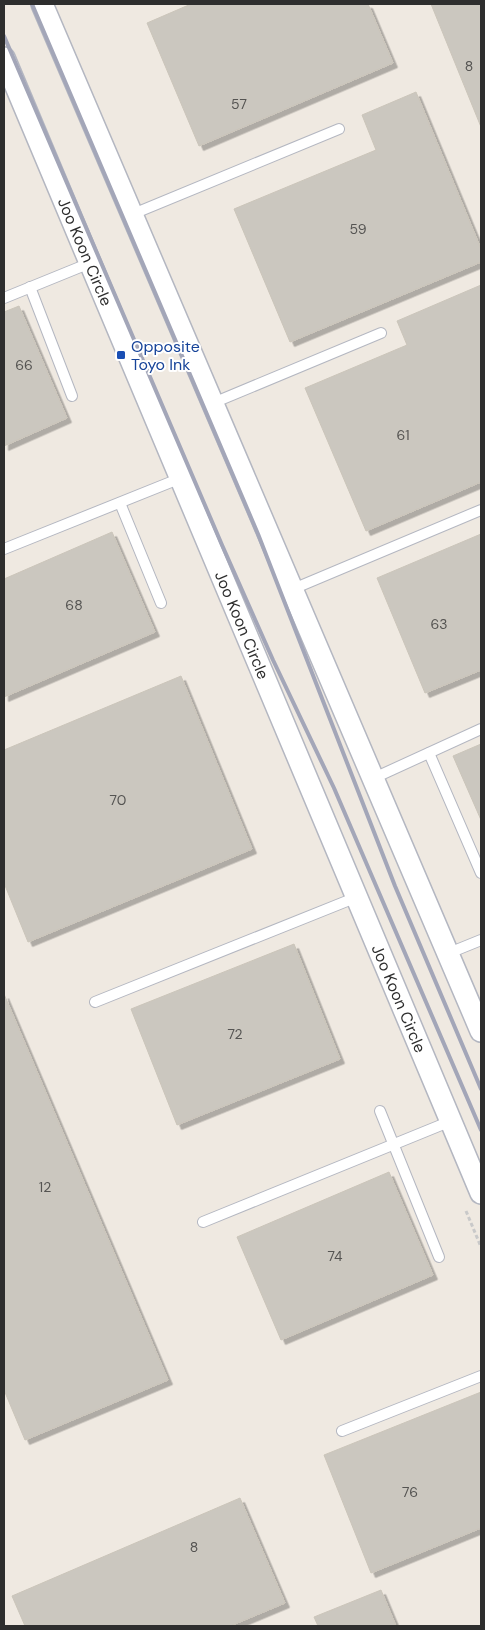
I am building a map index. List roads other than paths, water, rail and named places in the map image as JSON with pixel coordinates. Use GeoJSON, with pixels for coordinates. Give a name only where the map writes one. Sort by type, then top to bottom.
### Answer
{"type":"FeatureCollection","features":[{"type":"Feature","properties":{"kind":"street"},"geometry":{"type":"LineString","coordinates":[[42,4],[481,1031]]}},
{"type":"Feature","properties":{"kind":"street","name":"Joo Koon Circle"},"geometry":{"type":"LineString","coordinates":[[4,58],[481,1193]]}},
{"type":"Feature","properties":{"kind":"lane"},"geometry":{"type":"LineString","coordinates":[[133,214],[340,129]]}},
{"type":"Feature","properties":{"kind":"lane"},"geometry":{"type":"LineString","coordinates":[[4,298],[90,263]]}},
{"type":"Feature","properties":{"kind":"lane"},"geometry":{"type":"LineString","coordinates":[[30,287],[72,396]]}},
{"type":"Feature","properties":{"kind":"lane"},"geometry":{"type":"LineString","coordinates":[[213,403],[381,333]]}},
{"type":"Feature","properties":{"kind":"lane"},"geometry":{"type":"LineString","coordinates":[[4,549],[181,478]]}},
{"type":"Feature","properties":{"kind":"lane"},"geometry":{"type":"LineString","coordinates":[[120,503],[161,603]]}},
{"type":"Feature","properties":{"kind":"lane"},"geometry":{"type":"LineString","coordinates":[[293,589],[481,510]]}},
{"type":"Feature","properties":{"kind":"lane"},"geometry":{"type":"LineString","coordinates":[[374,778],[481,729]]}},
{"type":"Feature","properties":{"kind":"lane"},"geometry":{"type":"LineString","coordinates":[[429,753],[481,873]]}},
{"type":"Feature","properties":{"kind":"lane"},"geometry":{"type":"LineString","coordinates":[[95,1002],[356,897]]}},
{"type":"Feature","properties":{"kind":"lane"},"geometry":{"type":"LineString","coordinates":[[449,953],[481,940]]}},
{"type":"Feature","properties":{"kind":"lane"},"geometry":{"type":"LineString","coordinates":[[380,1110],[439,1257]]}},
{"type":"Feature","properties":{"kind":"lane"},"geometry":{"type":"LineString","coordinates":[[203,1222],[451,1121]]}},
{"type":"Feature","properties":{"kind":"lane"},"geometry":{"type":"LineString","coordinates":[[342,1431],[481,1376]]}},
{"type":"Feature","properties":{"kind":"railway"},"geometry":{"type":"LineString","coordinates":[[32,4],[258,534],[395,886],[481,1089]]}},
{"type":"Feature","properties":{"kind":"railway"},"geometry":{"type":"LineString","coordinates":[[4,36],[222,545],[273,660],[334,788],[481,1130]]}},
{"type":"Feature","properties":{"kind":"place","name":"Opposite Toyo Ink"},"geometry":{"type":"Point","coordinates":[121,355]}}]}
